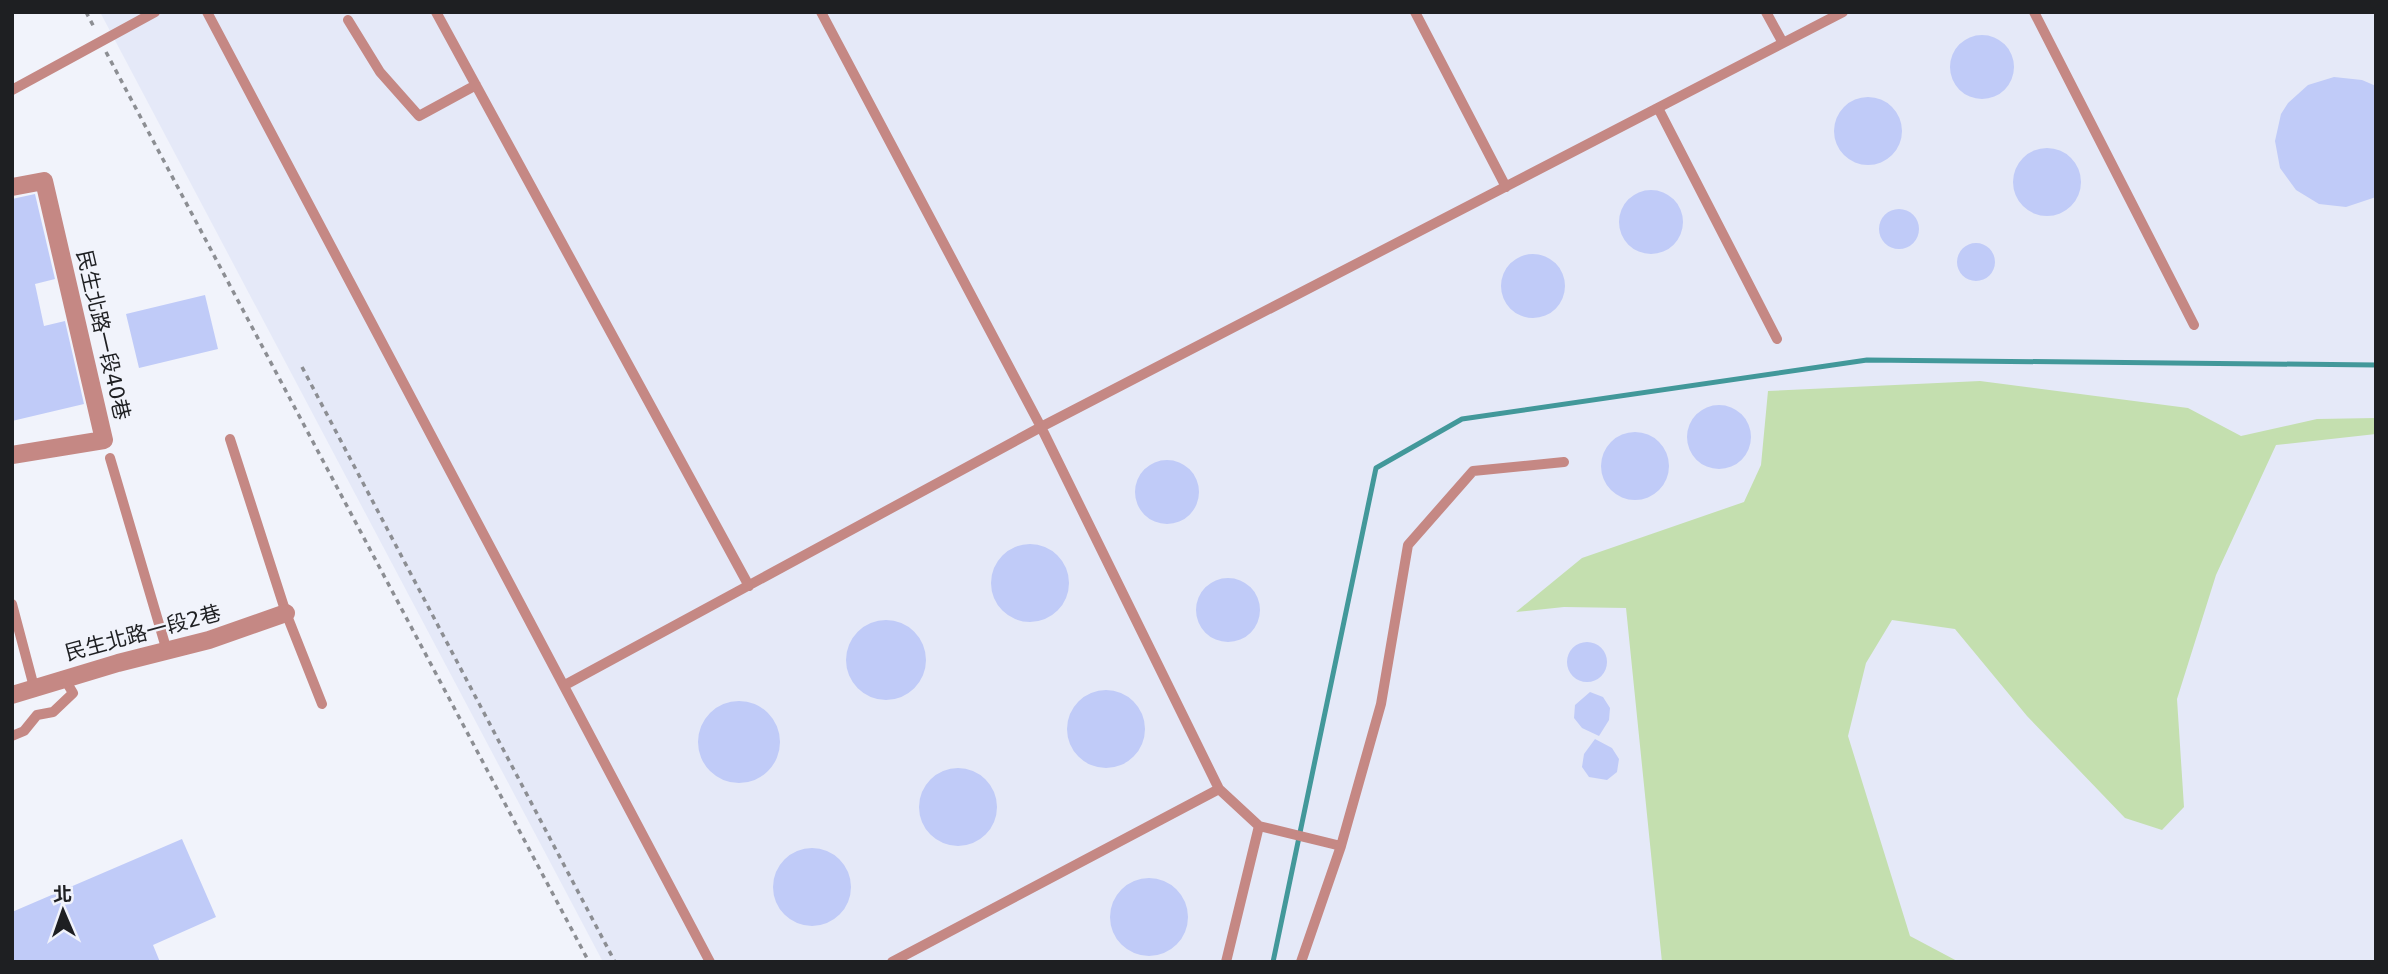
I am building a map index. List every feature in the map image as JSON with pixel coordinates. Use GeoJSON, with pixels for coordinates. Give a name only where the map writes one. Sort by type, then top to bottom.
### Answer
{"type":"FeatureCollection","features":[{"type":"Feature","properties":{"kind":"street","name":"民生北路一段40巷"},"geometry":{"type":"LineString","coordinates":[[12,187],[44,181],[104,440],[12,455]]}},
{"type":"Feature","properties":{"kind":"street","name":"民生北路一段2巷"},"geometry":{"type":"LineString","coordinates":[[12,695],[64,678],[209,640],[286,614]]}},
{"type":"Feature","properties":{"kind":"lane"},"geometry":{"type":"LineString","coordinates":[[12,90],[155,12]]}},
{"type":"Feature","properties":{"kind":"lane"},"geometry":{"type":"LineString","coordinates":[[208,12],[710,962]]}},
{"type":"Feature","properties":{"kind":"lane"},"geometry":{"type":"LineString","coordinates":[[436,12],[748,586]]}},
{"type":"Feature","properties":{"kind":"lane"},"geometry":{"type":"LineString","coordinates":[[821,12],[1041,427],[1219,789],[1259,826],[1341,846]]}},
{"type":"Feature","properties":{"kind":"lane"},"geometry":{"type":"LineString","coordinates":[[1415,12],[1506,187]]}},
{"type":"Feature","properties":{"kind":"lane"},"geometry":{"type":"LineString","coordinates":[[1766,12],[1783,43]]}},
{"type":"Feature","properties":{"kind":"lane"},"geometry":{"type":"LineString","coordinates":[[565,685],[1041,427],[1843,12]]}},
{"type":"Feature","properties":{"kind":"lane"},"geometry":{"type":"LineString","coordinates":[[2034,12],[2194,325]]}},
{"type":"Feature","properties":{"kind":"lane"},"geometry":{"type":"LineString","coordinates":[[348,20],[380,72],[419,117],[476,85]]}},
{"type":"Feature","properties":{"kind":"lane"},"geometry":{"type":"LineString","coordinates":[[1658,108],[1777,339]]}},
{"type":"Feature","properties":{"kind":"lane"},"geometry":{"type":"LineString","coordinates":[[230,439],[286,614],[322,704]]}},
{"type":"Feature","properties":{"kind":"lane"},"geometry":{"type":"LineString","coordinates":[[110,458],[167,651]]}},
{"type":"Feature","properties":{"kind":"lane"},"geometry":{"type":"LineString","coordinates":[[1301,962],[1341,846],[1381,704],[1408,545],[1473,471],[1564,462]]}},
{"type":"Feature","properties":{"kind":"lane"},"geometry":{"type":"LineString","coordinates":[[12,604],[34,687]]}},
{"type":"Feature","properties":{"kind":"lane"},"geometry":{"type":"LineString","coordinates":[[12,736],[24,731],[37,715],[53,712],[73,693],[64,678]]}},
{"type":"Feature","properties":{"kind":"lane"},"geometry":{"type":"LineString","coordinates":[[892,962],[1219,789]]}},
{"type":"Feature","properties":{"kind":"lane"},"geometry":{"type":"LineString","coordinates":[[1226,962],[1259,826]]}},
{"type":"Feature","properties":{"kind":"path"},"geometry":{"type":"LineString","coordinates":[[86,12],[589,962]]}},
{"type":"Feature","properties":{"kind":"path"},"geometry":{"type":"LineString","coordinates":[[302,367],[615,962]]}},
{"type":"Feature","properties":{"kind":"shaded area"},"geometry":{"type":"Polygon","coordinates":[[[100,12],[2376,12],[2376,962],[603,962],[100,12]]]}},
{"type":"Feature","properties":{"kind":"green space"},"geometry":{"type":"Polygon","coordinates":[[[1980,381],[2188,408],[2241,436],[2317,419],[2376,418],[2376,434],[2276,445],[2216,575],[2177,699],[2184,807],[2162,830],[2125,818],[2027,716],[1955,629],[1892,620],[1866,663],[1848,736],[1910,936],[1959,962],[1662,962],[1626,608],[1564,607],[1516,612],[1582,558],[1744,502],[1761,465],[1768,391],[1980,381]]]}},
{"type":"Feature","properties":{"kind":"building"},"geometry":{"type":"Polygon","coordinates":[[[1982,35],[2000,41],[2008,49],[2014,67],[2008,85],[2000,93],[1982,99],[1964,93],[1956,85],[1950,67],[1956,49],[1964,41],[1982,35]]]}},
{"type":"Feature","properties":{"kind":"building"},"geometry":{"type":"Polygon","coordinates":[[[2334,77],[2362,80],[2376,86],[2376,197],[2346,207],[2319,204],[2296,190],[2280,168],[2275,141],[2281,114],[2288,103],[2308,85],[2334,77]]]}},
{"type":"Feature","properties":{"kind":"building"},"geometry":{"type":"Polygon","coordinates":[[[1868,97],[1881,100],[1892,107],[1899,118],[1902,131],[1899,144],[1892,155],[1881,162],[1868,165],[1855,162],[1844,155],[1837,144],[1834,131],[1837,118],[1844,107],[1855,100],[1868,97]]]}},
{"type":"Feature","properties":{"kind":"building"},"geometry":{"type":"Polygon","coordinates":[[[2047,148],[2060,151],[2071,158],[2078,169],[2081,182],[2078,195],[2071,206],[2060,213],[2047,216],[2034,213],[2023,206],[2016,195],[2013,182],[2016,169],[2023,158],[2034,151],[2047,148]]]}},
{"type":"Feature","properties":{"kind":"building"},"geometry":{"type":"Polygon","coordinates":[[[1645,190],[1657,190],[1674,199],[1681,210],[1681,234],[1674,245],[1657,254],[1645,254],[1633,249],[1624,240],[1619,228],[1619,216],[1624,204],[1633,195],[1645,190]]]}},
{"type":"Feature","properties":{"kind":"building"},"geometry":{"type":"Polygon","coordinates":[[[35,194],[55,279],[35,284],[44,326],[65,321],[84,404],[12,421],[12,199],[35,194]]]}},
{"type":"Feature","properties":{"kind":"building"},"geometry":{"type":"Polygon","coordinates":[[[1899,209],[1913,215],[1919,229],[1913,243],[1899,249],[1885,243],[1879,229],[1885,215],[1899,209]]]}},
{"type":"Feature","properties":{"kind":"building"},"geometry":{"type":"Polygon","coordinates":[[[1976,243],[1990,248],[1995,262],[1990,276],[1976,281],[1962,276],[1957,262],[1962,248],[1976,243]]]}},
{"type":"Feature","properties":{"kind":"building"},"geometry":{"type":"Polygon","coordinates":[[[1533,254],[1551,260],[1559,268],[1565,286],[1559,304],[1551,312],[1533,318],[1515,312],[1507,304],[1501,286],[1507,268],[1515,260],[1533,254]]]}},
{"type":"Feature","properties":{"kind":"building"},"geometry":{"type":"Polygon","coordinates":[[[205,295],[218,349],[139,368],[126,314],[205,295]]]}},
{"type":"Feature","properties":{"kind":"building"},"geometry":{"type":"Polygon","coordinates":[[[1713,405],[1725,405],[1742,414],[1749,425],[1749,449],[1742,460],[1725,469],[1713,469],[1701,464],[1692,455],[1687,443],[1687,431],[1692,419],[1701,410],[1713,405]]]}},
{"type":"Feature","properties":{"kind":"building"},"geometry":{"type":"Polygon","coordinates":[[[1635,432],[1648,435],[1659,442],[1666,453],[1669,466],[1666,479],[1659,490],[1648,497],[1635,500],[1622,497],[1611,490],[1604,479],[1601,466],[1604,453],[1611,442],[1622,435],[1635,432]]]}},
{"type":"Feature","properties":{"kind":"building"},"geometry":{"type":"Polygon","coordinates":[[[1167,460],[1179,462],[1190,469],[1197,480],[1197,504],[1190,515],[1179,522],[1167,524],[1155,522],[1144,515],[1137,504],[1135,492],[1137,480],[1144,469],[1155,462],[1167,460]]]}},
{"type":"Feature","properties":{"kind":"building"},"geometry":{"type":"Polygon","coordinates":[[[1030,544],[1045,547],[1058,555],[1066,568],[1069,583],[1066,598],[1058,611],[1045,619],[1030,622],[1015,619],[1002,611],[994,598],[991,583],[994,568],[1002,555],[1015,547],[1030,544]]]}},
{"type":"Feature","properties":{"kind":"building"},"geometry":{"type":"Polygon","coordinates":[[[1222,578],[1234,578],[1251,587],[1258,598],[1258,622],[1251,633],[1234,642],[1222,642],[1210,637],[1201,628],[1196,616],[1196,604],[1201,592],[1210,583],[1222,578]]]}},
{"type":"Feature","properties":{"kind":"building"},"geometry":{"type":"Polygon","coordinates":[[[886,620],[901,623],[914,632],[923,645],[926,660],[923,675],[914,688],[901,697],[886,700],[871,697],[858,688],[849,675],[846,660],[849,645],[858,632],[871,623],[886,620]]]}},
{"type":"Feature","properties":{"kind":"building"},"geometry":{"type":"Polygon","coordinates":[[[1587,642],[1601,648],[1607,662],[1601,676],[1587,682],[1573,676],[1567,662],[1573,648],[1587,642]]]}},
{"type":"Feature","properties":{"kind":"building"},"geometry":{"type":"Polygon","coordinates":[[[1098,690],[1114,690],[1128,696],[1139,707],[1145,721],[1145,737],[1139,751],[1128,762],[1114,768],[1098,768],[1084,762],[1073,751],[1067,737],[1067,721],[1073,707],[1084,696],[1098,690]]]}},
{"type":"Feature","properties":{"kind":"building"},"geometry":{"type":"Polygon","coordinates":[[[1590,692],[1603,697],[1610,708],[1609,720],[1599,736],[1582,728],[1574,718],[1575,705],[1590,692]]]}},
{"type":"Feature","properties":{"kind":"building"},"geometry":{"type":"Polygon","coordinates":[[[739,701],[755,705],[768,713],[776,726],[780,742],[776,758],[768,771],[755,779],[739,783],[723,779],[710,771],[702,758],[698,742],[702,726],[710,713],[723,705],[739,701]]]}},
{"type":"Feature","properties":{"kind":"building"},"geometry":{"type":"Polygon","coordinates":[[[1595,739],[1612,748],[1619,759],[1617,772],[1607,780],[1589,777],[1582,767],[1584,754],[1595,739]]]}},
{"type":"Feature","properties":{"kind":"building"},"geometry":{"type":"Polygon","coordinates":[[[958,768],[973,771],[986,779],[994,792],[997,807],[994,822],[986,835],[973,843],[958,846],[943,843],[930,835],[922,822],[919,807],[922,792],[930,779],[943,771],[958,768]]]}},
{"type":"Feature","properties":{"kind":"building"},"geometry":{"type":"Polygon","coordinates":[[[182,839],[216,917],[153,945],[160,962],[12,962],[12,912],[182,839]]]}},
{"type":"Feature","properties":{"kind":"building"},"geometry":{"type":"Polygon","coordinates":[[[812,848],[827,851],[844,865],[851,887],[848,902],[834,919],[812,926],[797,923],[780,909],[773,887],[776,872],[790,855],[812,848]]]}},
{"type":"Feature","properties":{"kind":"building"},"geometry":{"type":"Polygon","coordinates":[[[1149,878],[1164,881],[1181,895],[1188,917],[1185,932],[1171,949],[1149,956],[1134,953],[1117,939],[1110,917],[1113,902],[1127,885],[1149,878]]]}},
{"type":"Feature","properties":{"kind":"waterway"},"geometry":{"type":"LineString","coordinates":[[1273,962],[1376,468],[1462,419],[1867,360],[2376,365]]}}]}
